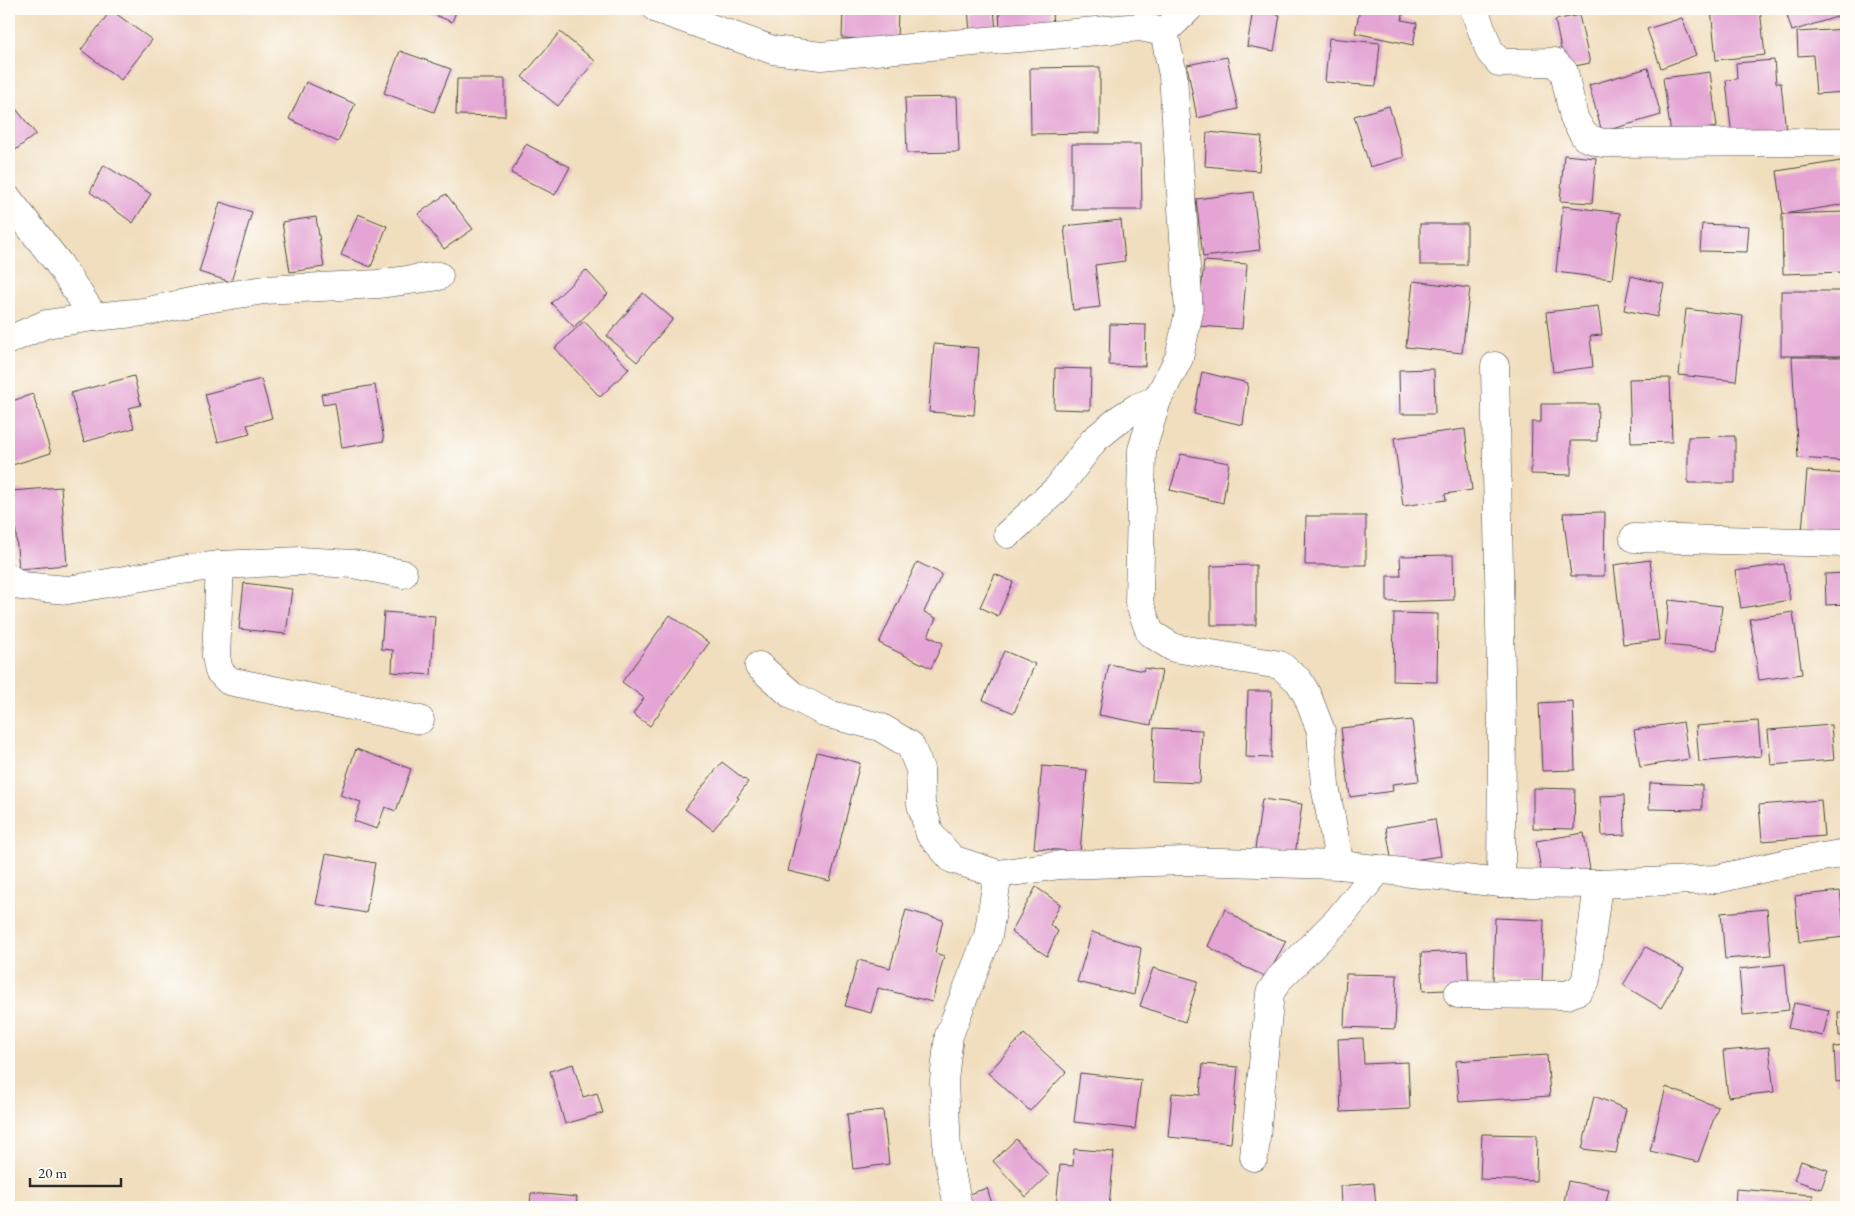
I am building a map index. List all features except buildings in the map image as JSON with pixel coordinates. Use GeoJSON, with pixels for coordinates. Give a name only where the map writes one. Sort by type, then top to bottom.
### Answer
{"type":"FeatureCollection","features":[{"type":"Feature","properties":{"kind":"street"},"geometry":{"type":"LineString","coordinates":[[657,9],[773,50],[821,56],[1140,27],[1164,32]]}},
{"type":"Feature","properties":{"kind":"street"},"geometry":{"type":"LineString","coordinates":[[1164,32],[1188,9]]}},
{"type":"Feature","properties":{"kind":"street"},"geometry":{"type":"LineString","coordinates":[[1476,12],[1490,52],[1500,62],[1554,62],[1564,72],[1574,118],[1585,137],[1602,143],[1846,142]]}},
{"type":"Feature","properties":{"kind":"street"},"geometry":{"type":"LineString","coordinates":[[1164,32],[1172,76],[1189,312],[1179,358],[1156,400],[1142,450],[1140,602],[1150,633],[1174,648],[1280,665],[1299,681],[1307,695],[1321,731],[1325,786],[1340,865]]}},
{"type":"Feature","properties":{"kind":"street"},"geometry":{"type":"LineString","coordinates":[[9,200],[59,264],[94,317]]}},
{"type":"Feature","properties":{"kind":"street"},"geometry":{"type":"LineString","coordinates":[[9,340],[46,324],[144,312],[200,300],[264,290],[378,284],[439,276]]}},
{"type":"Feature","properties":{"kind":"street"},"geometry":{"type":"LineString","coordinates":[[1495,366],[1502,726],[1501,883]]}},
{"type":"Feature","properties":{"kind":"street"},"geometry":{"type":"LineString","coordinates":[[1008,534],[1058,488],[1094,440],[1127,414],[1138,407],[1156,400]]}},
{"type":"Feature","properties":{"kind":"street"},"geometry":{"type":"LineString","coordinates":[[1634,538],[1846,543]]}},
{"type":"Feature","properties":{"kind":"street"},"geometry":{"type":"LineString","coordinates":[[9,578],[21,586],[68,590],[220,565],[300,561],[353,564],[403,574]]}},
{"type":"Feature","properties":{"kind":"street"},"geometry":{"type":"LineString","coordinates":[[220,565],[216,656],[219,671],[229,681],[420,720]]}},
{"type":"Feature","properties":{"kind":"street"},"geometry":{"type":"LineString","coordinates":[[759,666],[792,696],[828,714],[880,727],[910,744],[920,768],[921,804],[930,834],[952,859],[998,874],[1060,865],[1185,861],[1340,865],[1501,883],[1598,884],[1717,879],[1787,863],[1846,853]]}},
{"type":"Feature","properties":{"kind":"street"},"geometry":{"type":"LineString","coordinates":[[1254,1157],[1270,994],[1279,979],[1338,920],[1379,869]]}},
{"type":"Feature","properties":{"kind":"street"},"geometry":{"type":"LineString","coordinates":[[958,1207],[947,1151],[944,1081],[950,1035],[988,936],[998,874]]}},
{"type":"Feature","properties":{"kind":"street"},"geometry":{"type":"LineString","coordinates":[[1458,994],[1568,995],[1579,990],[1586,980],[1598,884]]}}]}
